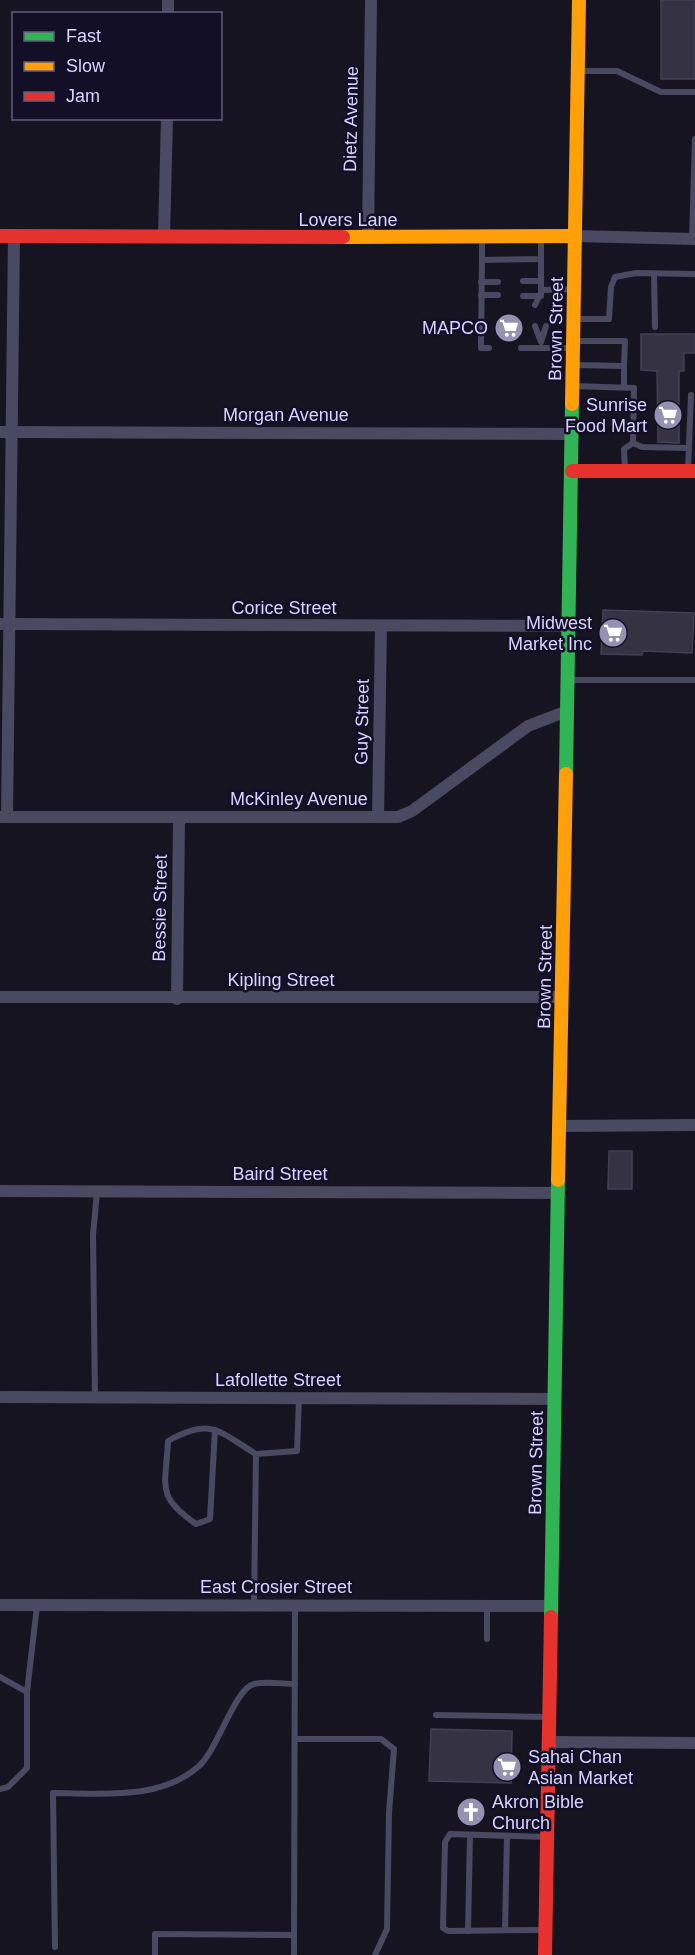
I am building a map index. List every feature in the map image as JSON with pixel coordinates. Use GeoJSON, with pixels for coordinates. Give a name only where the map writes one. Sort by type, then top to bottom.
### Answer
{"type":"FeatureCollection","features":[{"type":"Feature","properties":{"kind":"main road","name":"Brown Street"},"geometry":{"type":"LineString","coordinates":[[545,1955],[579,0]]}},
{"type":"Feature","properties":{"kind":"main road","name":"Lovers Lane"},"geometry":{"type":"LineString","coordinates":[[7,237],[575,236]]}},
{"type":"Feature","properties":{"kind":"main road"},"geometry":{"type":"LineString","coordinates":[[572,471],[692,471]]}},
{"type":"Feature","properties":{"kind":"street","name":"Dietz Avenue"},"geometry":{"type":"LineString","coordinates":[[368,238],[371,0]]}},
{"type":"Feature","properties":{"kind":"street"},"geometry":{"type":"LineString","coordinates":[[164,236],[166,120]]}},
{"type":"Feature","properties":{"kind":"street","name":"Lovers Lane"},"geometry":{"type":"LineString","coordinates":[[575,236],[694,238]]}},
{"type":"Feature","properties":{"kind":"street"},"geometry":{"type":"LineString","coordinates":[[4,817],[7,237]]}},
{"type":"Feature","properties":{"kind":"street","name":"Morgan Avenue"},"geometry":{"type":"LineString","coordinates":[[6,432],[571,435]]}},
{"type":"Feature","properties":{"kind":"street","name":"Corice Street"},"geometry":{"type":"LineString","coordinates":[[5,624],[568,626]]}},
{"type":"Feature","properties":{"kind":"street","name":"Guy Street"},"geometry":{"type":"LineString","coordinates":[[378,817],[381,626]]}},
{"type":"Feature","properties":{"kind":"street","name":"McKinley Avenue"},"geometry":{"type":"LineString","coordinates":[[4,817],[398,817],[412,811],[528,726],[567,711]]}},
{"type":"Feature","properties":{"kind":"street","name":"Bessie Street"},"geometry":{"type":"LineString","coordinates":[[177,999],[179,818]]}},
{"type":"Feature","properties":{"kind":"street","name":"Kipling Street"},"geometry":{"type":"LineString","coordinates":[[0,997],[177,999],[562,997]]}},
{"type":"Feature","properties":{"kind":"street"},"geometry":{"type":"LineString","coordinates":[[560,1126],[695,1125]]}},
{"type":"Feature","properties":{"kind":"street","name":"Baird Street"},"geometry":{"type":"LineString","coordinates":[[0,1191],[559,1193]]}},
{"type":"Feature","properties":{"kind":"street","name":"Lafollette Street"},"geometry":{"type":"LineString","coordinates":[[0,1397],[555,1400]]}},
{"type":"Feature","properties":{"kind":"street","name":"East Crosier Street"},"geometry":{"type":"LineString","coordinates":[[0,1605],[552,1606]]}},
{"type":"Feature","properties":{"kind":"street"},"geometry":{"type":"LineString","coordinates":[[548,1742],[695,1743]]}},
{"type":"Feature","properties":{"kind":"lane"},"geometry":{"type":"LineString","coordinates":[[578,71],[617,71],[661,92],[695,92]]}},
{"type":"Feature","properties":{"kind":"lane"},"geometry":{"type":"LineString","coordinates":[[694,238],[695,139]]}},
{"type":"Feature","properties":{"kind":"lane"},"geometry":{"type":"LineString","coordinates":[[540,236],[541,295],[545,305]]}},
{"type":"Feature","properties":{"kind":"lane"},"geometry":{"type":"LineString","coordinates":[[482,237],[481,348],[489,348]]}},
{"type":"Feature","properties":{"kind":"lane"},"geometry":{"type":"LineString","coordinates":[[482,260],[541,260]]}},
{"type":"Feature","properties":{"kind":"lane"},"geometry":{"type":"LineString","coordinates":[[654,274],[655,327]]}},
{"type":"Feature","properties":{"kind":"lane"},"geometry":{"type":"LineString","coordinates":[[574,319],[609,319],[611,288],[615,277],[695,274]]}},
{"type":"Feature","properties":{"kind":"lane"},"geometry":{"type":"LineString","coordinates":[[523,281],[541,281]]}},
{"type":"Feature","properties":{"kind":"lane"},"geometry":{"type":"LineString","coordinates":[[481,282],[498,282]]}},
{"type":"Feature","properties":{"kind":"lane"},"geometry":{"type":"LineString","coordinates":[[523,296],[574,289]]}},
{"type":"Feature","properties":{"kind":"lane"},"geometry":{"type":"LineString","coordinates":[[481,295],[498,295]]}},
{"type":"Feature","properties":{"kind":"lane"},"geometry":{"type":"LineString","coordinates":[[535,305],[541,295]]}},
{"type":"Feature","properties":{"kind":"lane"},"geometry":{"type":"LineString","coordinates":[[535,326],[541,345]]}},
{"type":"Feature","properties":{"kind":"lane"},"geometry":{"type":"LineString","coordinates":[[541,345],[546,326]]}},
{"type":"Feature","properties":{"kind":"lane"},"geometry":{"type":"LineString","coordinates":[[521,348],[625,341],[624,387]]}},
{"type":"Feature","properties":{"kind":"lane"},"geometry":{"type":"LineString","coordinates":[[573,365],[624,366]]}},
{"type":"Feature","properties":{"kind":"lane"},"geometry":{"type":"LineString","coordinates":[[573,386],[634,388],[633,443]]}},
{"type":"Feature","properties":{"kind":"lane"},"geometry":{"type":"LineString","coordinates":[[691,395],[689,448],[692,471]]}},
{"type":"Feature","properties":{"kind":"lane"},"geometry":{"type":"LineString","coordinates":[[633,443],[642,447],[689,448]]}},
{"type":"Feature","properties":{"kind":"lane"},"geometry":{"type":"LineString","coordinates":[[625,471],[624,449],[633,443]]}},
{"type":"Feature","properties":{"kind":"lane"},"geometry":{"type":"LineString","coordinates":[[567,681],[695,680]]}},
{"type":"Feature","properties":{"kind":"lane"},"geometry":{"type":"LineString","coordinates":[[95,1398],[93,1235],[97,1191]]}},
{"type":"Feature","properties":{"kind":"lane"},"geometry":{"type":"LineString","coordinates":[[215,1430],[210,1520],[196,1524],[177,1511],[165,1494],[168,1441],[192,1428],[215,1430],[256,1454],[297,1451],[298,1398]]}},
{"type":"Feature","properties":{"kind":"lane"},"geometry":{"type":"LineString","coordinates":[[254,1605],[256,1454]]}},
{"type":"Feature","properties":{"kind":"lane"},"geometry":{"type":"LineString","coordinates":[[294,1955],[295,1605]]}},
{"type":"Feature","properties":{"kind":"lane"},"geometry":{"type":"LineString","coordinates":[[0,1789],[8,1787],[27,1768],[27,1692],[37,1606]]}},
{"type":"Feature","properties":{"kind":"lane"},"geometry":{"type":"LineString","coordinates":[[487,1606],[487,1639]]}},
{"type":"Feature","properties":{"kind":"lane"},"geometry":{"type":"LineString","coordinates":[[0,1677],[27,1692]]}},
{"type":"Feature","properties":{"kind":"lane"},"geometry":{"type":"LineString","coordinates":[[55,1947],[53,1793],[153,1791],[199,1766],[219,1737],[241,1691],[253,1684],[295,1684]]}},
{"type":"Feature","properties":{"kind":"lane"},"geometry":{"type":"LineString","coordinates":[[436,1716],[549,1717]]}},
{"type":"Feature","properties":{"kind":"lane"},"geometry":{"type":"LineString","coordinates":[[295,1739],[381,1739],[394,1749],[389,1813],[387,1929],[375,1955]]}},
{"type":"Feature","properties":{"kind":"lane"},"geometry":{"type":"LineString","coordinates":[[546,1930],[448,1931],[442,1924],[445,1842],[450,1834],[547,1837]]}},
{"type":"Feature","properties":{"kind":"lane"},"geometry":{"type":"LineString","coordinates":[[468,1931],[470,1835]]}},
{"type":"Feature","properties":{"kind":"lane"},"geometry":{"type":"LineString","coordinates":[[505,1930],[507,1836]]}},
{"type":"Feature","properties":{"kind":"lane"},"geometry":{"type":"LineString","coordinates":[[155,1955],[155,1934],[294,1935]]}},
{"type":"Feature","properties":{"kind":"building"},"geometry":{"type":"Polygon","coordinates":[[[661,0],[695,0],[695,79],[661,79],[661,0]]]}},
{"type":"Feature","properties":{"kind":"building"},"geometry":{"type":"Polygon","coordinates":[[[641,334],[695,334],[695,353],[684,353],[684,371],[679,371],[679,443],[658,442],[657,371],[641,370],[641,334]]]}},
{"type":"Feature","properties":{"kind":"building"},"geometry":{"type":"Polygon","coordinates":[[[603,610],[694,613],[692,653],[643,651],[642,655],[601,654],[603,610]]]}},
{"type":"Feature","properties":{"kind":"building"},"geometry":{"type":"Polygon","coordinates":[[[609,1151],[632,1151],[632,1189],[608,1189],[609,1151]]]}},
{"type":"Feature","properties":{"kind":"building"},"geometry":{"type":"Polygon","coordinates":[[[431,1729],[512,1731],[511,1783],[429,1781],[431,1729]]]}},
{"type":"Feature","properties":{"kind":"traffic: fast"},"geometry":{"type":"LineString","coordinates":[[566,774],[572,404]]}},
{"type":"Feature","properties":{"kind":"traffic: fast"},"geometry":{"type":"LineString","coordinates":[[551,1617],[558,1180]]}},
{"type":"Feature","properties":{"kind":"traffic: slow"},"geometry":{"type":"LineString","coordinates":[[572,404],[579,0]]}},
{"type":"Feature","properties":{"kind":"traffic: slow"},"geometry":{"type":"LineString","coordinates":[[343,237],[575,236]]}},
{"type":"Feature","properties":{"kind":"traffic: slow"},"geometry":{"type":"LineString","coordinates":[[558,1180],[566,774]]}},
{"type":"Feature","properties":{"kind":"traffic: jam"},"geometry":{"type":"LineString","coordinates":[[0,236],[343,237]]}},
{"type":"Feature","properties":{"kind":"traffic: jam"},"geometry":{"type":"LineString","coordinates":[[572,471],[695,471]]}},
{"type":"Feature","properties":{"kind":"traffic: jam"},"geometry":{"type":"LineString","coordinates":[[545,1955],[551,1617]]}},
{"type":"Feature","properties":{"kind":"place","name":"MAPCO"},"geometry":{"type":"Point","coordinates":[509,328]}},
{"type":"Feature","properties":{"kind":"place","name":"Sunrise Food Mart"},"geometry":{"type":"Point","coordinates":[668,415]}},
{"type":"Feature","properties":{"kind":"place","name":"Midwest Market Inc"},"geometry":{"type":"Point","coordinates":[613,633]}},
{"type":"Feature","properties":{"kind":"place","name":"Sahai Chan Asian Market"},"geometry":{"type":"Point","coordinates":[507,1767]}},
{"type":"Feature","properties":{"kind":"place","name":"Akron Bible Church"},"geometry":{"type":"Point","coordinates":[471,1812]}}]}
